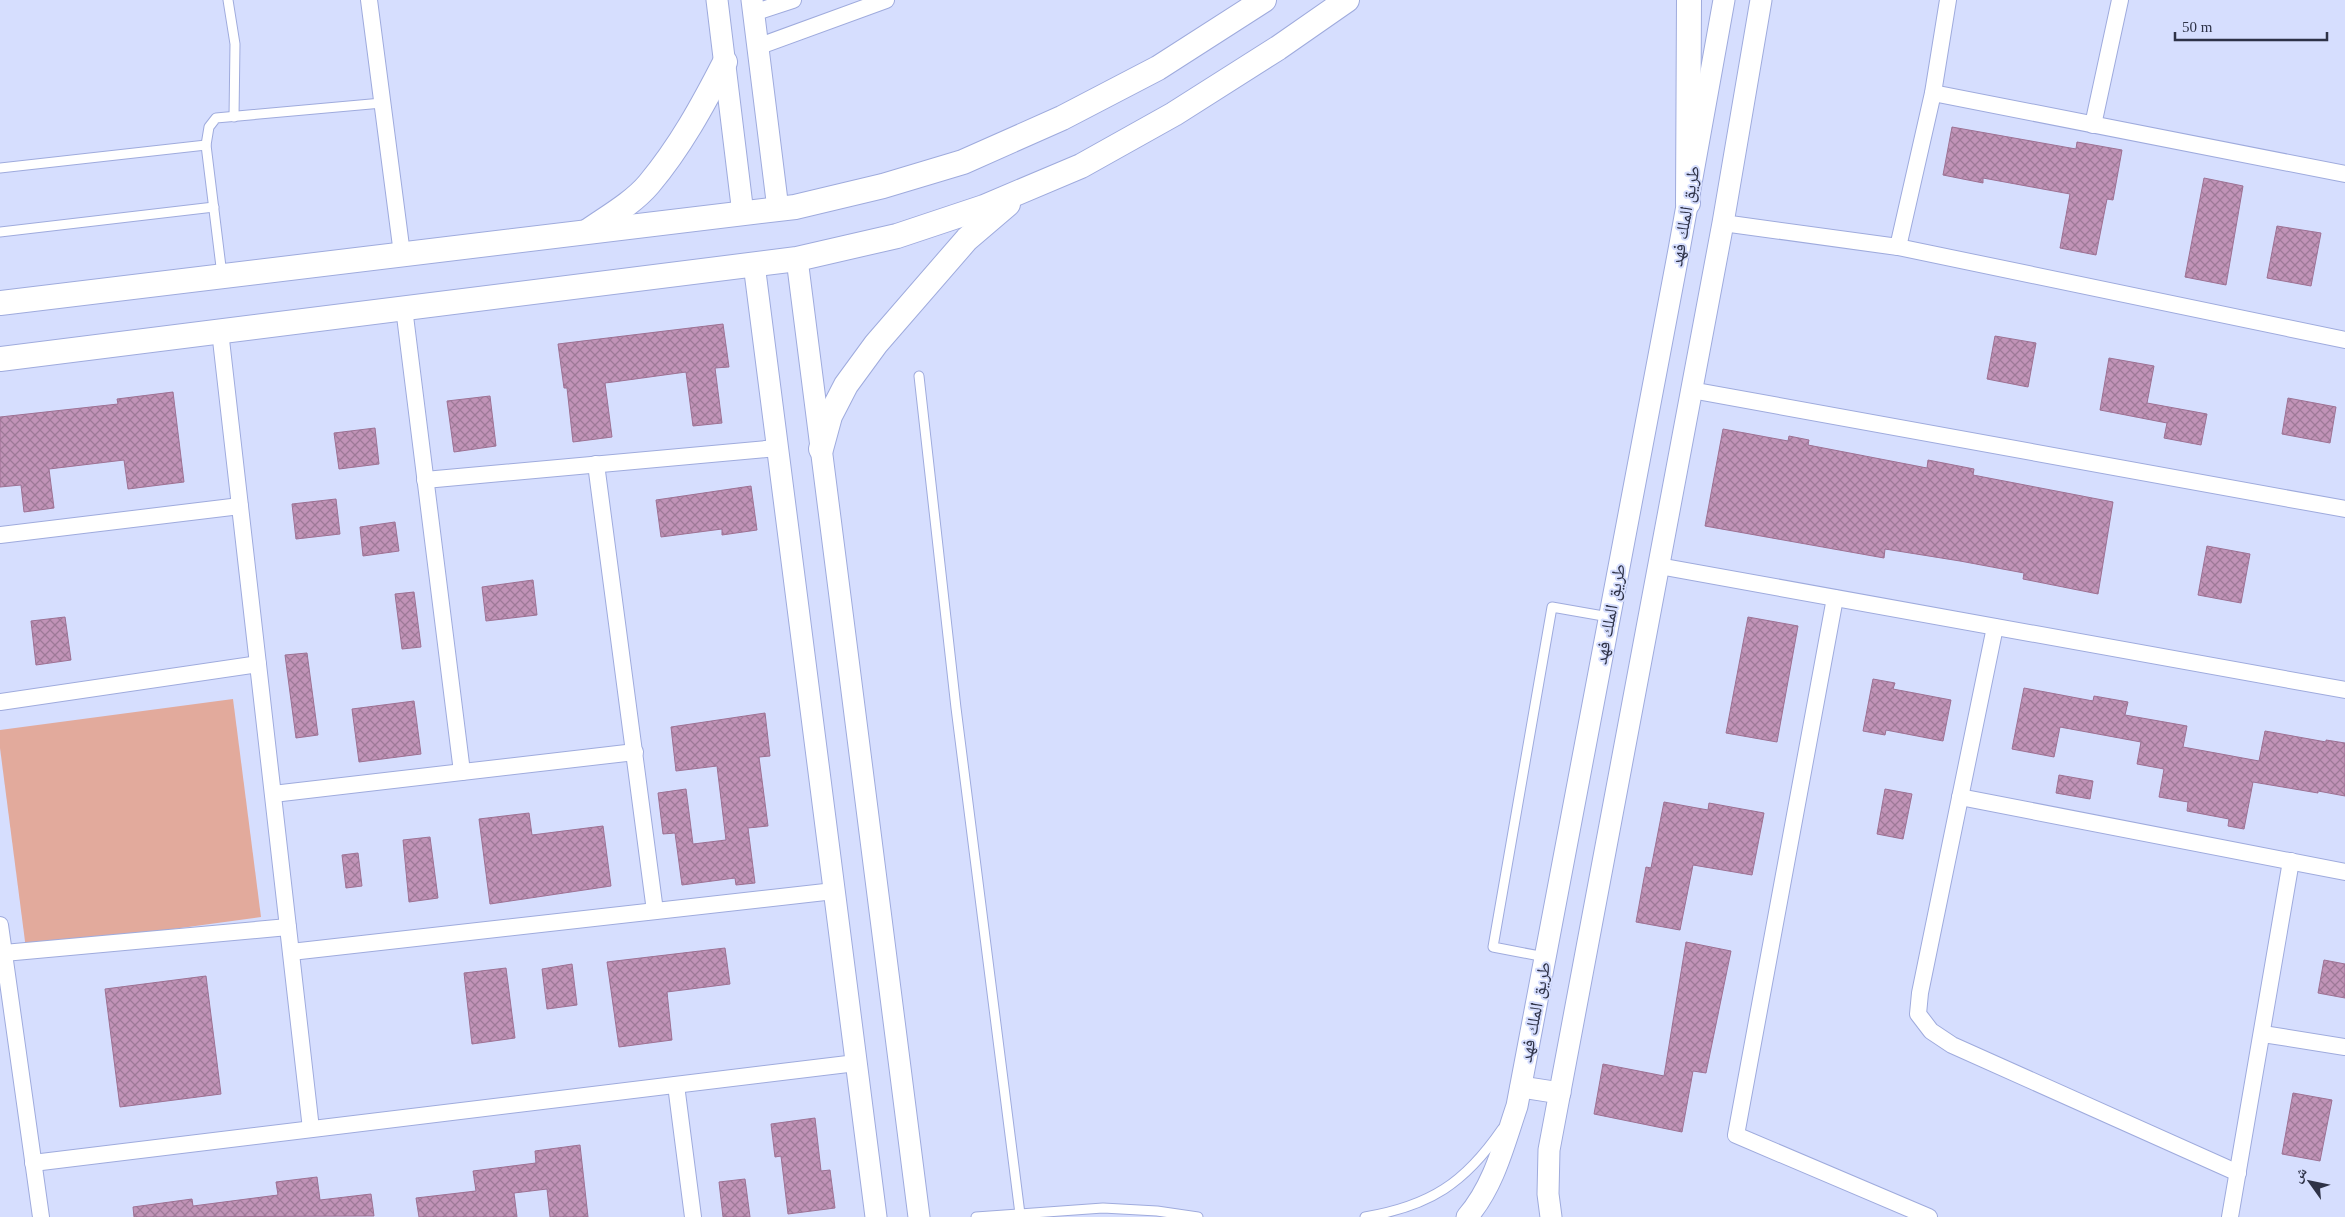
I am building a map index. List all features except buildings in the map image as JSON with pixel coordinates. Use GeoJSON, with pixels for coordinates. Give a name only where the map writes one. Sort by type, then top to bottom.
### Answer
{"type":"FeatureCollection","features":[{"type":"Feature","properties":{"kind":"main road"},"geometry":{"type":"LineString","coordinates":[[0,303],[795,207],[874,188],[963,162],[1062,118],[1158,68],[1264,0]]}},
{"type":"Feature","properties":{"kind":"main road"},"geometry":{"type":"LineString","coordinates":[[0,359],[797,259],[897,236],[984,207],[1082,166],[1174,114],[1278,48],[1347,0]]}},
{"type":"Feature","properties":{"kind":"main road"},"geometry":{"type":"LineString","coordinates":[[1688,203],[1690,0]]}},
{"type":"Feature","properties":{"kind":"main road"},"geometry":{"type":"LineString","coordinates":[[585,233],[622,207],[648,184],[701,109],[725,62]]}},
{"type":"Feature","properties":{"kind":"main road"},"geometry":{"type":"LineString","coordinates":[[821,449],[830,416],[846,384],[876,344],[967,239],[1024,190]]}},
{"type":"Feature","properties":{"kind":"street"},"geometry":{"type":"LineString","coordinates":[[369,0],[402,254]]}},
{"type":"Feature","properties":{"kind":"street"},"geometry":{"type":"LineString","coordinates":[[717,0],[743,214]]}},
{"type":"Feature","properties":{"kind":"street"},"geometry":{"type":"LineString","coordinates":[[778,209],[752,7],[792,0]]}},
{"type":"Feature","properties":{"kind":"street"},"geometry":{"type":"LineString","coordinates":[[757,47],[883,0]]}},
{"type":"Feature","properties":{"kind":"street","name":"طريق الملك فهد"},"geometry":{"type":"LineString","coordinates":[[1467,1217],[1480,1202],[1495,1170],[1519,1096],[1688,203],[1724,0]]}},
{"type":"Feature","properties":{"kind":"street"},"geometry":{"type":"LineString","coordinates":[[1551,1217],[1548,1194],[1549,1150],[1723,223],[1760,0]]}},
{"type":"Feature","properties":{"kind":"street"},"geometry":{"type":"LineString","coordinates":[[1898,248],[1933,93],[1948,0]]}},
{"type":"Feature","properties":{"kind":"street"},"geometry":{"type":"LineString","coordinates":[[2093,124],[2120,0]]}},
{"type":"Feature","properties":{"kind":"street"},"geometry":{"type":"LineString","coordinates":[[1933,93],[2345,174]]}},
{"type":"Feature","properties":{"kind":"street"},"geometry":{"type":"LineString","coordinates":[[1723,223],[1898,248],[2345,340]]}},
{"type":"Feature","properties":{"kind":"street"},"geometry":{"type":"LineString","coordinates":[[797,259],[919,1217]]}},
{"type":"Feature","properties":{"kind":"street"},"geometry":{"type":"LineString","coordinates":[[754,264],[876,1217]]}},
{"type":"Feature","properties":{"kind":"street"},"geometry":{"type":"LineString","coordinates":[[404,308],[462,772]]}},
{"type":"Feature","properties":{"kind":"street"},"geometry":{"type":"LineString","coordinates":[[220,331],[311,1129]]}},
{"type":"Feature","properties":{"kind":"street"},"geometry":{"type":"LineString","coordinates":[[1691,390],[2345,509]]}},
{"type":"Feature","properties":{"kind":"street"},"geometry":{"type":"LineString","coordinates":[[425,480],[777,448]]}},
{"type":"Feature","properties":{"kind":"street"},"geometry":{"type":"LineString","coordinates":[[596,464],[655,911]]}},
{"type":"Feature","properties":{"kind":"street"},"geometry":{"type":"LineString","coordinates":[[0,535],[240,506]]}},
{"type":"Feature","properties":{"kind":"street"},"geometry":{"type":"LineString","coordinates":[[1659,566],[2345,690]]}},
{"type":"Feature","properties":{"kind":"street"},"geometry":{"type":"LineString","coordinates":[[1835,598],[1736,1136],[1929,1217]]}},
{"type":"Feature","properties":{"kind":"street"},"geometry":{"type":"LineString","coordinates":[[1995,627],[1920,993],[1918,1014],[1931,1031],[1952,1045],[2238,1173]]}},
{"type":"Feature","properties":{"kind":"street"},"geometry":{"type":"LineString","coordinates":[[0,702],[258,664]]}},
{"type":"Feature","properties":{"kind":"street"},"geometry":{"type":"LineString","coordinates":[[273,794],[634,752]]}},
{"type":"Feature","properties":{"kind":"street"},"geometry":{"type":"LineString","coordinates":[[1960,797],[2345,872]]}},
{"type":"Feature","properties":{"kind":"street"},"geometry":{"type":"LineString","coordinates":[[2230,1217],[2292,861]]}},
{"type":"Feature","properties":{"kind":"street"},"geometry":{"type":"LineString","coordinates":[[291,952],[834,891]]}},
{"type":"Feature","properties":{"kind":"street"},"geometry":{"type":"LineString","coordinates":[[0,925],[4,953],[8,1034],[33,1163],[41,1217]]}},
{"type":"Feature","properties":{"kind":"street"},"geometry":{"type":"LineString","coordinates":[[4,953],[288,927]]}},
{"type":"Feature","properties":{"kind":"street"},"geometry":{"type":"LineString","coordinates":[[2263,1034],[2345,1047]]}},
{"type":"Feature","properties":{"kind":"street"},"geometry":{"type":"LineString","coordinates":[[33,1163],[856,1063]]}},
{"type":"Feature","properties":{"kind":"street"},"geometry":{"type":"LineString","coordinates":[[676,1085],[693,1217]]}},
{"type":"Feature","properties":{"kind":"street"},"geometry":{"type":"LineString","coordinates":[[1519,1096],[1560,1093]]}},
{"type":"Feature","properties":{"kind":"lane"},"geometry":{"type":"LineString","coordinates":[[228,0],[235,44],[234,117]]}},
{"type":"Feature","properties":{"kind":"lane"},"geometry":{"type":"LineString","coordinates":[[222,276],[206,145],[209,127],[216,118],[382,103]]}},
{"type":"Feature","properties":{"kind":"lane"},"geometry":{"type":"LineString","coordinates":[[0,168],[206,145]]}},
{"type":"Feature","properties":{"kind":"lane"},"geometry":{"type":"LineString","coordinates":[[0,232],[214,207]]}},
{"type":"Feature","properties":{"kind":"lane"},"geometry":{"type":"LineString","coordinates":[[919,376],[956,708],[1020,1214]]}},
{"type":"Feature","properties":{"kind":"lane"},"geometry":{"type":"LineString","coordinates":[[1545,957],[1493,947],[1552,607],[1610,617]]}},
{"type":"Feature","properties":{"kind":"lane"},"geometry":{"type":"LineString","coordinates":[[1365,1217],[1392,1213],[1428,1199],[1458,1180],[1485,1153],[1519,1096]]}},
{"type":"Feature","properties":{"kind":"lane"},"geometry":{"type":"LineString","coordinates":[[976,1217],[1103,1208],[1157,1211],[1198,1217]]}},
{"type":"Feature","properties":{"kind":"shaded area"},"geometry":{"type":"Polygon","coordinates":[[[233,699],[261,917],[26,949],[0,748],[0,730],[233,699]]]}}]}
